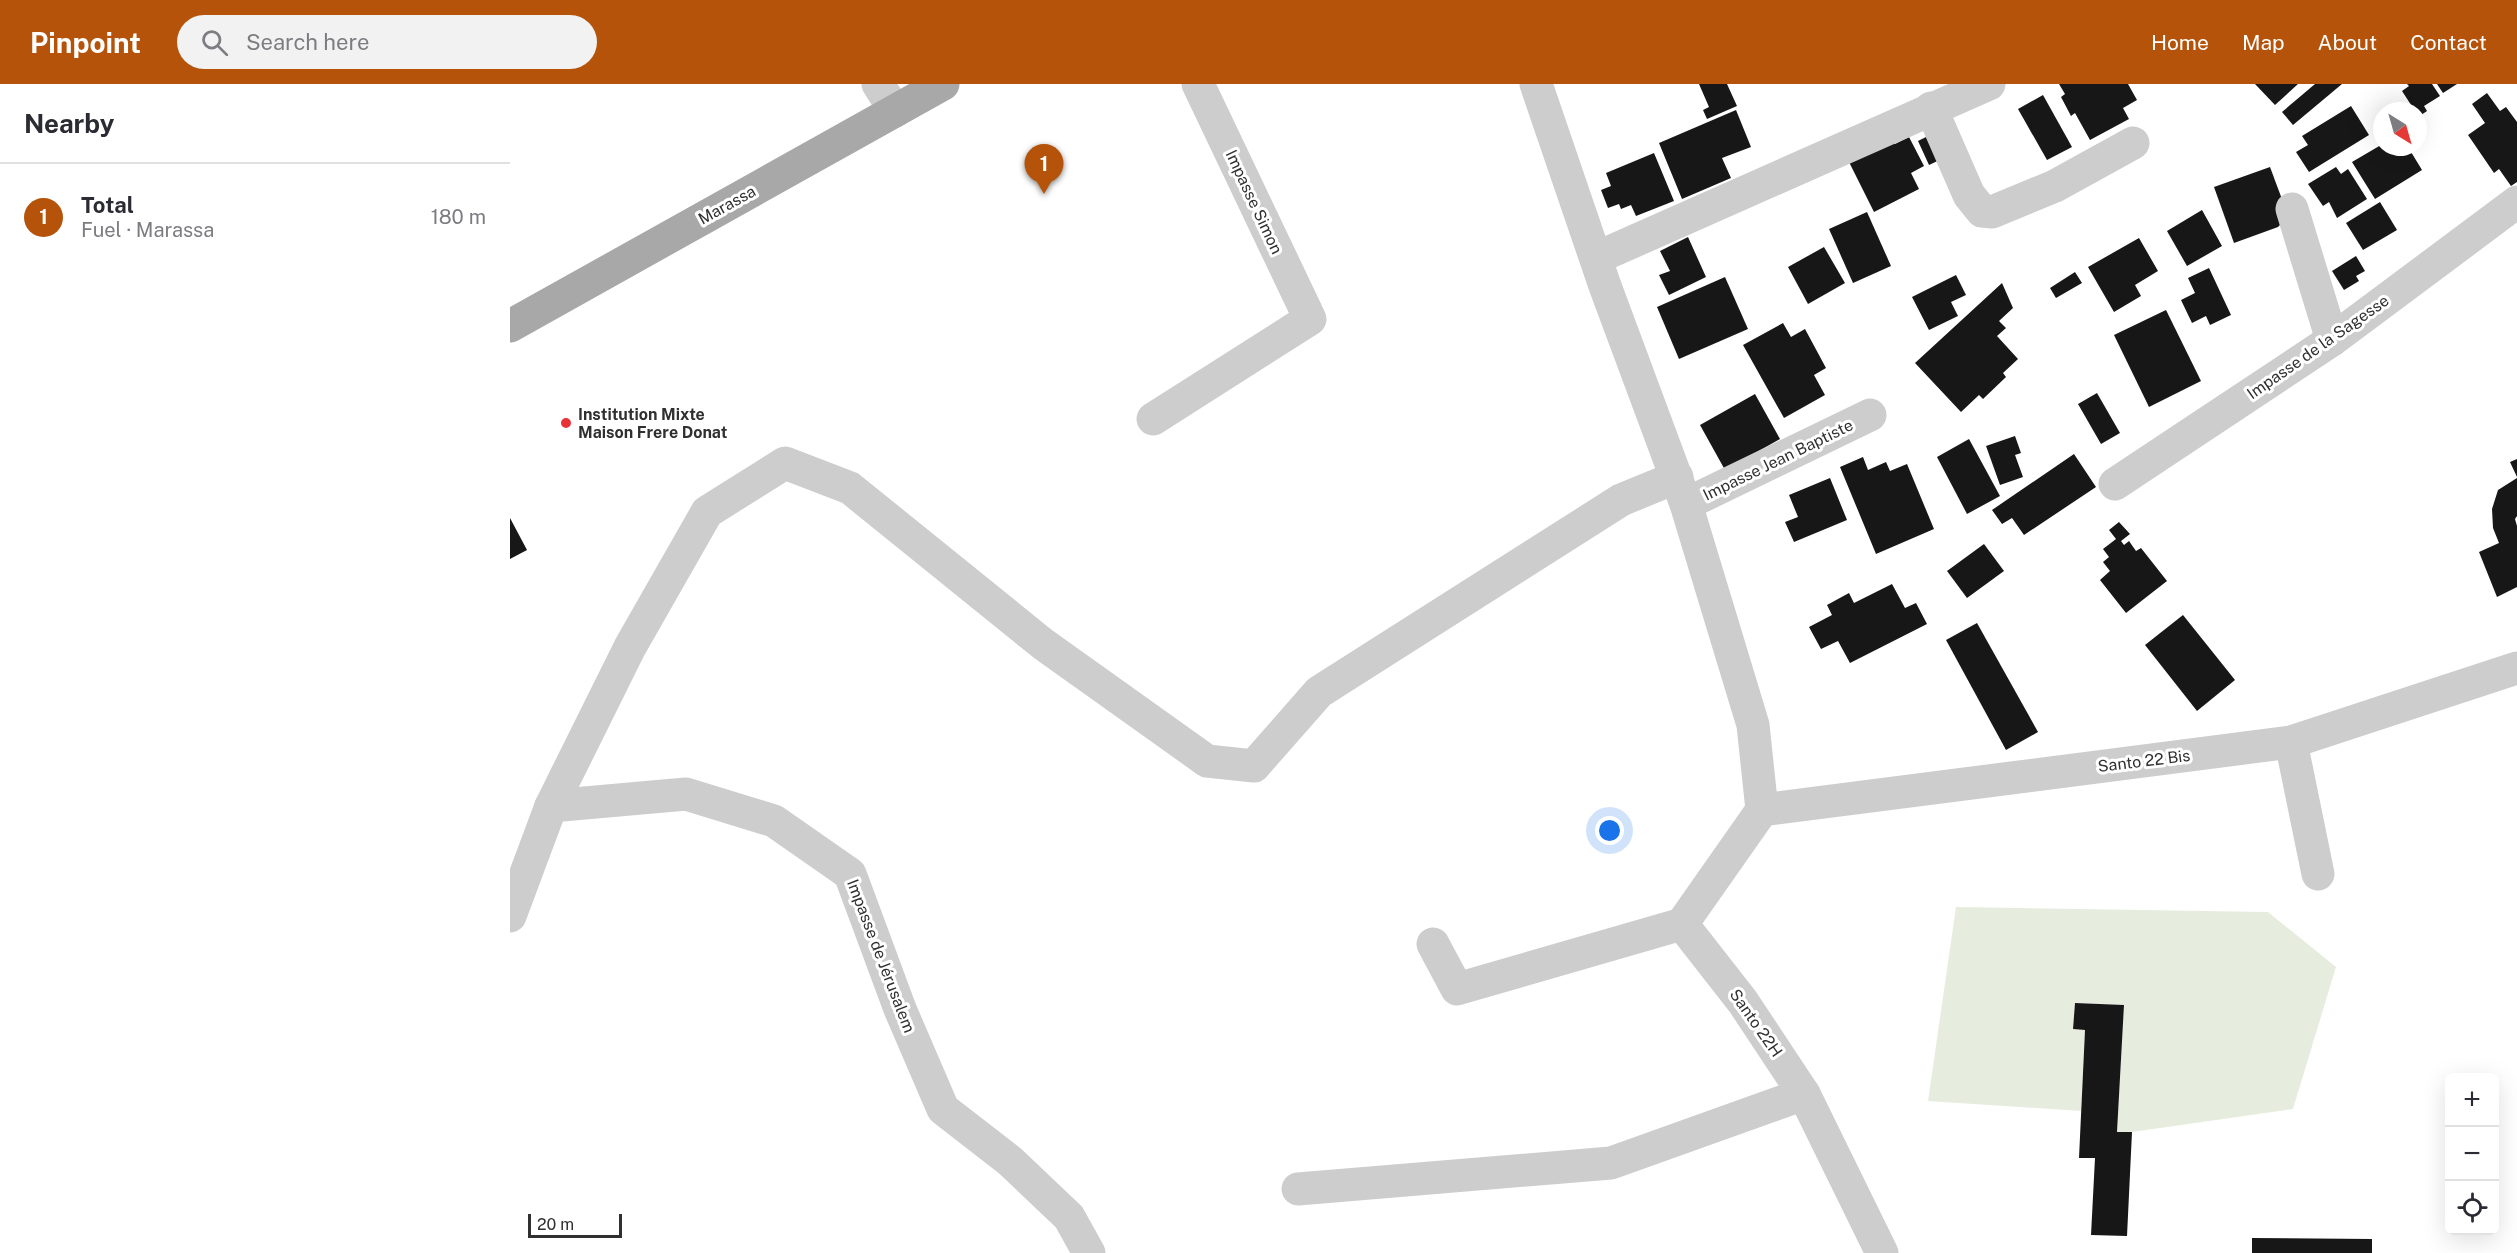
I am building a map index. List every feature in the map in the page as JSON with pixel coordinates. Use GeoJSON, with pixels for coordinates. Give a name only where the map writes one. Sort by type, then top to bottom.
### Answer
{"type":"FeatureCollection","features":[{"type":"Feature","properties":{"kind":"main road","name":"Marassa"},"geometry":{"type":"LineString","coordinates":[[510,326],[886,98],[944,84]]}},
{"type":"Feature","properties":{"kind":"street","name":"Impasse Simon"},"geometry":{"type":"LineString","coordinates":[[1153,419],[1310,319],[1198,84]]}},
{"type":"Feature","properties":{"kind":"street"},"geometry":{"type":"LineString","coordinates":[[1433,944],[1457,989],[1682,924],[1762,810],[1754,724],[1682,491],[1596,258],[1536,84]]}},
{"type":"Feature","properties":{"kind":"street"},"geometry":{"type":"LineString","coordinates":[[1596,258],[1989,84]]}},
{"type":"Feature","properties":{"kind":"street"},"geometry":{"type":"LineString","coordinates":[[1931,108],[1969,195],[1982,211],[1992,212],[2055,186],[2133,144]]}},
{"type":"Feature","properties":{"kind":"street","name":"Impasse de la Sagesse"},"geometry":{"type":"LineString","coordinates":[[2115,484],[2332,340],[2517,202]]}},
{"type":"Feature","properties":{"kind":"street"},"geometry":{"type":"LineString","coordinates":[[2292,209],[2332,340]]}},
{"type":"Feature","properties":{"kind":"street","name":"Impasse Jean Baptiste"},"geometry":{"type":"LineString","coordinates":[[551,806],[630,646],[707,512],[785,463],[850,488],[1042,644],[1207,761],[1254,766],[1320,692],[1621,500],[1682,491],[1870,415]]}},
{"type":"Feature","properties":{"kind":"street","name":"Santo 22 Bis"},"geometry":{"type":"LineString","coordinates":[[1762,810],[2290,742],[2517,668]]}},
{"type":"Feature","properties":{"kind":"street"},"geometry":{"type":"LineString","coordinates":[[2290,742],[2318,874]]}},
{"type":"Feature","properties":{"kind":"street","name":"Impasse de Jérusalem"},"geometry":{"type":"LineString","coordinates":[[551,806],[686,794],[774,821],[850,874],[900,1009],[943,1109],[1010,1161],[1061,1209],[1069,1217],[1089,1253]]}},
{"type":"Feature","properties":{"kind":"street"},"geometry":{"type":"LineString","coordinates":[[510,916],[551,806]]}},
{"type":"Feature","properties":{"kind":"street","name":"Santo 22H"},"geometry":{"type":"LineString","coordinates":[[1682,924],[1743,1002],[1804,1094],[1882,1253]]}},
{"type":"Feature","properties":{"kind":"street"},"geometry":{"type":"LineString","coordinates":[[1298,1189],[1611,1164],[1804,1094]]}},
{"type":"Feature","properties":{"kind":"green space"},"geometry":{"type":"Polygon","coordinates":[[[1956,907],[2268,912],[2336,967],[2293,1109],[2132,1132],[2117,1132],[2124,1005],[2075,1003],[2073,1029],[2085,1030],[2081,1111],[1928,1101],[1956,907]]]}},
{"type":"Feature","properties":{"kind":"building"},"geometry":{"type":"Polygon","coordinates":[[[1699,84],[1727,84],[1737,106],[1707,119],[1703,110],[1709,107],[1699,84]]]}},
{"type":"Feature","properties":{"kind":"building"},"geometry":{"type":"Polygon","coordinates":[[[2059,84],[2128,84],[2137,100],[2123,108],[2129,119],[2090,140],[2075,113],[2071,116],[2061,97],[2065,94],[2059,84]]]}},
{"type":"Feature","properties":{"kind":"building"},"geometry":{"type":"Polygon","coordinates":[[[2255,84],[2298,84],[2275,105],[2255,84]]]}},
{"type":"Feature","properties":{"kind":"building"},"geometry":{"type":"Polygon","coordinates":[[[2315,84],[2342,84],[2293,125],[2282,112],[2315,84]]]}},
{"type":"Feature","properties":{"kind":"building"},"geometry":{"type":"Polygon","coordinates":[[[2407,84],[2432,84],[2440,96],[2427,104],[2427,102],[2409,102],[2402,91],[2409,86],[2407,84]]]}},
{"type":"Feature","properties":{"kind":"building"},"geometry":{"type":"Polygon","coordinates":[[[2437,84],[2457,84],[2443,93],[2437,84]]]}},
{"type":"Feature","properties":{"kind":"building"},"geometry":{"type":"Polygon","coordinates":[[[2487,93],[2500,111],[2506,107],[2517,122],[2517,182],[2511,186],[2499,169],[2494,173],[2468,135],[2485,123],[2472,104],[2487,93]]]}},
{"type":"Feature","properties":{"kind":"building"},"geometry":{"type":"Polygon","coordinates":[[[2043,95],[2072,147],[2047,160],[2018,109],[2043,95]]]}},
{"type":"Feature","properties":{"kind":"building"},"geometry":{"type":"Polygon","coordinates":[[[2351,106],[2369,135],[2309,172],[2296,152],[2308,145],[2302,136],[2351,106]]]}},
{"type":"Feature","properties":{"kind":"building"},"geometry":{"type":"Polygon","coordinates":[[[1736,110],[1751,147],[1722,158],[1731,178],[1682,199],[1659,143],[1736,110]]]}},
{"type":"Feature","properties":{"kind":"building"},"geometry":{"type":"Polygon","coordinates":[[[1934,133],[1946,157],[1929,165],[1918,141],[1934,133]]]}},
{"type":"Feature","properties":{"kind":"building"},"geometry":{"type":"Polygon","coordinates":[[[1909,137],[1924,166],[1911,173],[1919,189],[1874,212],[1849,162],[1893,140],[1895,144],[1909,137]]]}},
{"type":"Feature","properties":{"kind":"building"},"geometry":{"type":"Polygon","coordinates":[[[2373,150],[2373,156],[2413,156],[2422,170],[2375,199],[2352,162],[2373,150]]]}},
{"type":"Feature","properties":{"kind":"building"},"geometry":{"type":"Polygon","coordinates":[[[1654,153],[1674,201],[1636,216],[1631,205],[1621,209],[1619,204],[1608,208],[1601,190],[1611,186],[1606,173],[1654,153]]]}},
{"type":"Feature","properties":{"kind":"building"},"geometry":{"type":"Polygon","coordinates":[[[2270,167],[2286,210],[2285,220],[2278,227],[2234,243],[2214,187],[2270,167]]]}},
{"type":"Feature","properties":{"kind":"building"},"geometry":{"type":"Polygon","coordinates":[[[2336,167],[2341,174],[2348,169],[2367,199],[2337,218],[2329,202],[2323,206],[2308,184],[2336,167]]]}},
{"type":"Feature","properties":{"kind":"building"},"geometry":{"type":"Polygon","coordinates":[[[2380,202],[2397,230],[2363,250],[2346,223],[2380,202]]]}},
{"type":"Feature","properties":{"kind":"building"},"geometry":{"type":"Polygon","coordinates":[[[2202,210],[2222,246],[2187,266],[2167,231],[2202,210]]]}},
{"type":"Feature","properties":{"kind":"building"},"geometry":{"type":"Polygon","coordinates":[[[1867,212],[1891,266],[1853,283],[1829,229],[1867,212]]]}},
{"type":"Feature","properties":{"kind":"building"},"geometry":{"type":"Polygon","coordinates":[[[1688,237],[1706,277],[1669,295],[1659,275],[1670,271],[1660,251],[1688,237]]]}},
{"type":"Feature","properties":{"kind":"building"},"geometry":{"type":"Polygon","coordinates":[[[2139,238],[2158,271],[2135,285],[2141,296],[2114,312],[2088,267],[2139,238]]]}},
{"type":"Feature","properties":{"kind":"building"},"geometry":{"type":"Polygon","coordinates":[[[1824,247],[1845,283],[1808,304],[1788,267],[1824,247]]]}},
{"type":"Feature","properties":{"kind":"building"},"geometry":{"type":"Polygon","coordinates":[[[2356,256],[2365,271],[2356,276],[2359,281],[2344,290],[2332,271],[2356,256]]]}},
{"type":"Feature","properties":{"kind":"building"},"geometry":{"type":"Polygon","coordinates":[[[2209,268],[2231,315],[2210,325],[2206,316],[2192,323],[2181,300],[2195,293],[2188,278],[2209,268]]]}},
{"type":"Feature","properties":{"kind":"building"},"geometry":{"type":"Polygon","coordinates":[[[2075,272],[2082,283],[2056,298],[2050,288],[2075,272]]]}},
{"type":"Feature","properties":{"kind":"building"},"geometry":{"type":"Polygon","coordinates":[[[1956,275],[1966,295],[1951,302],[1958,316],[1929,330],[1912,297],[1956,275]]]}},
{"type":"Feature","properties":{"kind":"building"},"geometry":{"type":"Polygon","coordinates":[[[1725,277],[1748,329],[1679,359],[1657,307],[1725,277]]]}},
{"type":"Feature","properties":{"kind":"building"},"geometry":{"type":"Polygon","coordinates":[[[2002,283],[2013,308],[1999,321],[2006,328],[1997,336],[2018,359],[2003,373],[2006,377],[1983,399],[1979,395],[1961,412],[1915,363],[2002,283]]]}},
{"type":"Feature","properties":{"kind":"building"},"geometry":{"type":"Polygon","coordinates":[[[2166,310],[2201,381],[2149,407],[2114,335],[2166,310]]]}},
{"type":"Feature","properties":{"kind":"building"},"geometry":{"type":"Polygon","coordinates":[[[1783,323],[1791,337],[1805,329],[1826,368],[1814,375],[1825,395],[1784,418],[1743,345],[1783,323]]]}},
{"type":"Feature","properties":{"kind":"building"},"geometry":{"type":"Polygon","coordinates":[[[2097,393],[2120,433],[2101,444],[2078,404],[2097,393]]]}},
{"type":"Feature","properties":{"kind":"building"},"geometry":{"type":"Polygon","coordinates":[[[1755,394],[1780,439],[1725,470],[1700,425],[1755,394]]]}},
{"type":"Feature","properties":{"kind":"building"},"geometry":{"type":"Polygon","coordinates":[[[2015,436],[2021,453],[2015,455],[2023,477],[2000,485],[1986,446],[2015,436]]]}},
{"type":"Feature","properties":{"kind":"building"},"geometry":{"type":"Polygon","coordinates":[[[1969,439],[2000,496],[1967,514],[1937,457],[1969,439]]]}},
{"type":"Feature","properties":{"kind":"building"},"geometry":{"type":"Polygon","coordinates":[[[2074,454],[2096,487],[2024,535],[2012,518],[2002,524],[1992,510],[2074,454]]]}},
{"type":"Feature","properties":{"kind":"building"},"geometry":{"type":"Polygon","coordinates":[[[1863,457],[1868,470],[1886,462],[1890,471],[1907,464],[1934,529],[1876,554],[1840,467],[1863,457]]]}},
{"type":"Feature","properties":{"kind":"building"},"geometry":{"type":"Polygon","coordinates":[[[2517,459],[2517,477],[2510,462],[2517,459]]]}},
{"type":"Feature","properties":{"kind":"building"},"geometry":{"type":"Polygon","coordinates":[[[1830,478],[1847,520],[1794,542],[1785,522],[1798,517],[1789,495],[1830,478]]]}},
{"type":"Feature","properties":{"kind":"building"},"geometry":{"type":"Polygon","coordinates":[[[2517,478],[2517,516],[2515,519],[2517,587],[2497,597],[2479,552],[2499,543],[2493,528],[2492,509],[2498,490],[2517,478]]]}},
{"type":"Feature","properties":{"kind":"building"},"geometry":{"type":"Polygon","coordinates":[[[510,518],[527,550],[510,559],[510,518]]]}},
{"type":"Feature","properties":{"kind":"building"},"geometry":{"type":"Polygon","coordinates":[[[2119,522],[2130,534],[2121,541],[2124,545],[2129,541],[2136,551],[2141,548],[2167,581],[2126,613],[2100,580],[2110,571],[2103,562],[2109,557],[2103,549],[2116,539],[2109,530],[2119,522]]]}},
{"type":"Feature","properties":{"kind":"building"},"geometry":{"type":"Polygon","coordinates":[[[1984,544],[2004,571],[1967,598],[1947,571],[1984,544]]]}},
{"type":"Feature","properties":{"kind":"building"},"geometry":{"type":"Polygon","coordinates":[[[1892,584],[1905,608],[1916,603],[1927,624],[1850,663],[1838,641],[1821,649],[1809,627],[1832,615],[1827,605],[1849,593],[1854,603],[1892,584]]]}},
{"type":"Feature","properties":{"kind":"building"},"geometry":{"type":"Polygon","coordinates":[[[2183,615],[2235,680],[2197,711],[2145,645],[2183,615]]]}},
{"type":"Feature","properties":{"kind":"building"},"geometry":{"type":"Polygon","coordinates":[[[1977,623],[2038,732],[2006,750],[1946,640],[1977,623]]]}},
{"type":"Feature","properties":{"kind":"building"},"geometry":{"type":"Polygon","coordinates":[[[2075,1003],[2124,1005],[2117,1132],[2132,1132],[2127,1236],[2091,1235],[2095,1158],[2079,1158],[2085,1030],[2073,1029],[2075,1003]]]}},
{"type":"Feature","properties":{"kind":"building"},"geometry":{"type":"Polygon","coordinates":[[[2252,1238],[2372,1239],[2372,1253],[2252,1253],[2252,1238]]]}},
{"type":"Feature","properties":{"kind":"place","name":"Total"},"geometry":{"type":"Point","coordinates":[1044,194]}},
{"type":"Feature","properties":{"kind":"place","name":"Institution Mixte Maison Frere Donat"},"geometry":{"type":"Point","coordinates":[566,423]}}]}
